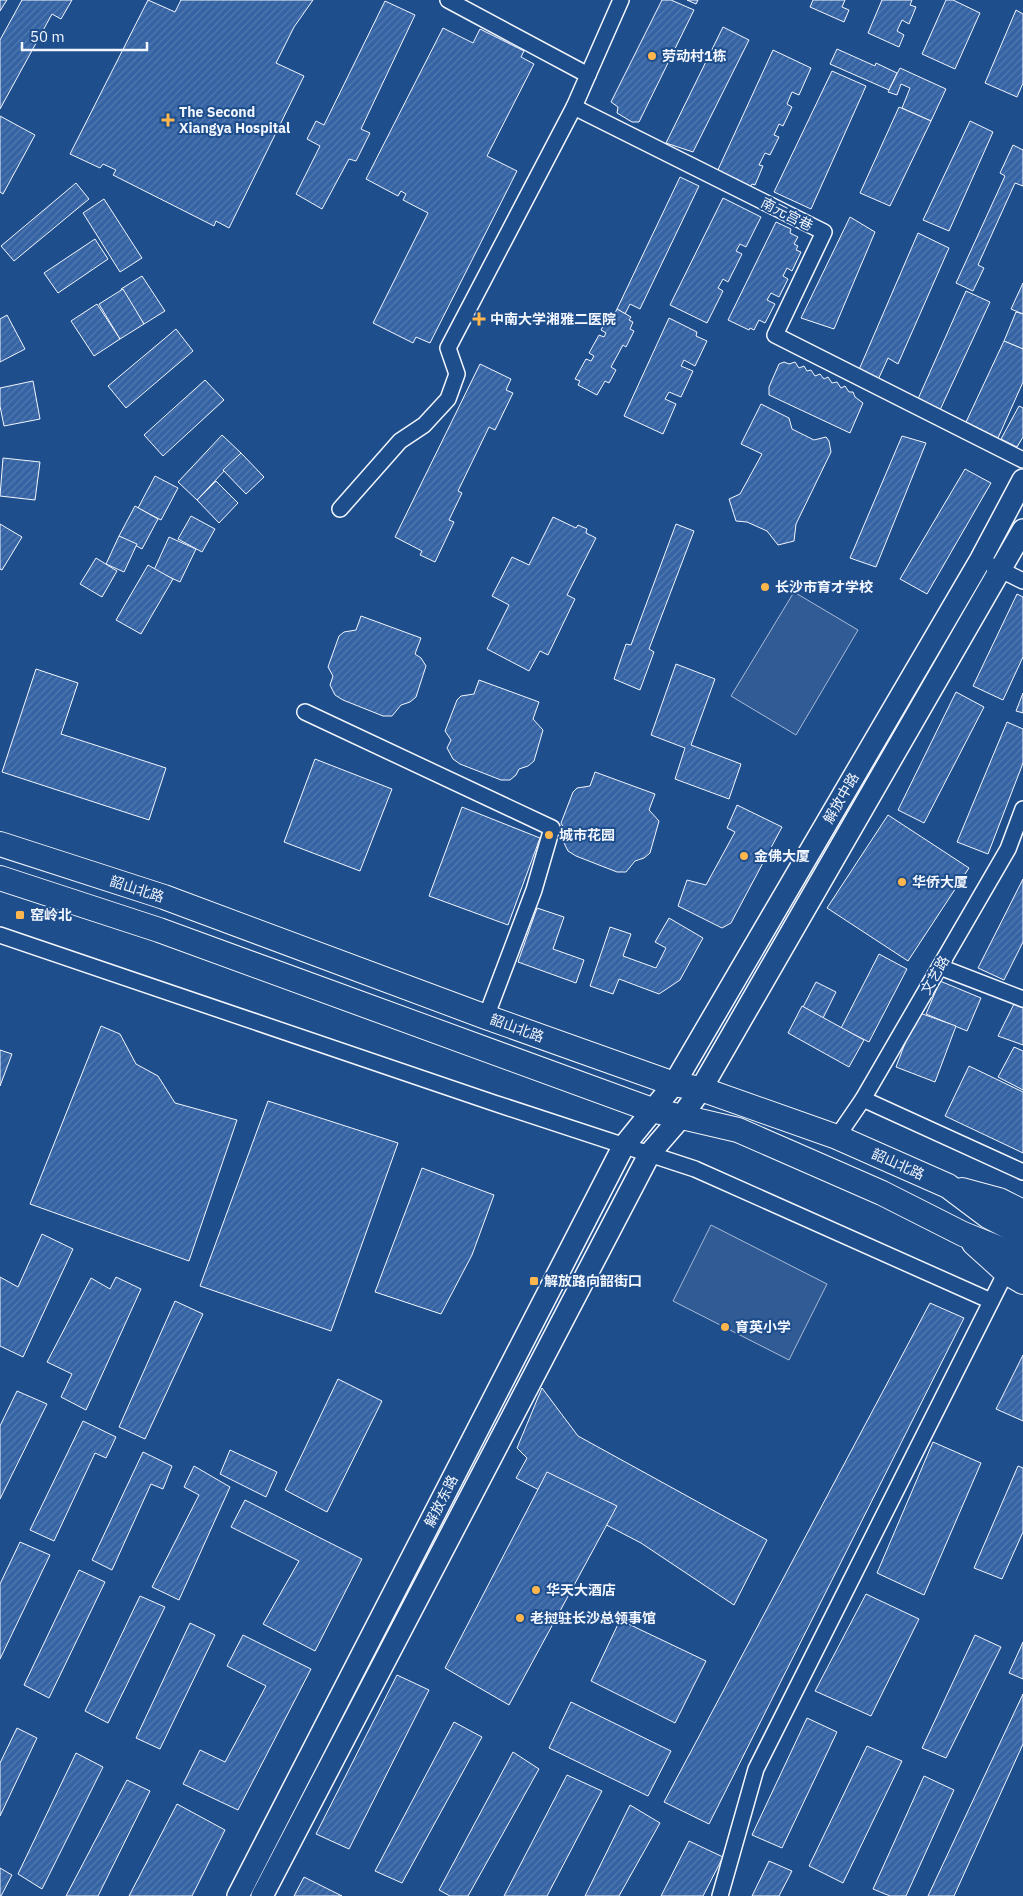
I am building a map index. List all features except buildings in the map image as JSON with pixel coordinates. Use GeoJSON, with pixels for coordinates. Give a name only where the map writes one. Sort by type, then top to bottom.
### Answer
{"type":"FeatureCollection","features":[{"type":"Feature","properties":{"kind":"main road","name":"解放中路"},"geometry":{"type":"LineString","coordinates":[[652,1110],[674,1084],[981,559],[1023,480]]}},
{"type":"Feature","properties":{"kind":"main road","name":"解放中路"},"geometry":{"type":"LineString","coordinates":[[682,1116],[701,1089],[1023,530]]}},
{"type":"Feature","properties":{"kind":"main road","name":"韶山北路"},"geometry":{"type":"LineString","coordinates":[[0,844],[164,897],[486,1017],[674,1084],[701,1089],[837,1137],[948,1186],[988,1216],[1023,1234]]}},
{"type":"Feature","properties":{"kind":"main road"},"geometry":{"type":"LineString","coordinates":[[0,878],[159,930],[652,1110],[738,1130],[882,1193],[963,1234],[1017,1270]]}},
{"type":"Feature","properties":{"kind":"main road","name":"解放东路"},"geometry":{"type":"LineString","coordinates":[[238,1896],[623,1147],[652,1110]]}},
{"type":"Feature","properties":{"kind":"main road","name":"解放东路"},"geometry":{"type":"LineString","coordinates":[[262,1896],[650,1152],[682,1116]]}},
{"type":"Feature","properties":{"kind":"main road"},"geometry":{"type":"LineString","coordinates":[[948,1186],[999,1200],[1023,1212]]}},
{"type":"Feature","properties":{"kind":"street"},"geometry":{"type":"LineString","coordinates":[[448,0],[588,75]]}},
{"type":"Feature","properties":{"kind":"street"},"geometry":{"type":"LineString","coordinates":[[340,509],[400,441],[424,425],[448,399],[457,374],[448,348],[574,107],[621,0]]}},
{"type":"Feature","properties":{"kind":"street","name":"南元宫巷"},"geometry":{"type":"LineString","coordinates":[[574,107],[824,232],[775,335],[1023,460]]}},
{"type":"Feature","properties":{"kind":"street"},"geometry":{"type":"LineString","coordinates":[[981,559],[1023,581]]}},
{"type":"Feature","properties":{"kind":"street"},"geometry":{"type":"LineString","coordinates":[[305,712],[552,828],[534,890],[486,1017]]}},
{"type":"Feature","properties":{"kind":"street","name":"文艺路"},"geometry":{"type":"LineString","coordinates":[[837,1137],[863,1099],[1008,849],[1023,808]]}},
{"type":"Feature","properties":{"kind":"street"},"geometry":{"type":"LineString","coordinates":[[0,935],[623,1147],[650,1152],[695,1169],[991,1301]]}},
{"type":"Feature","properties":{"kind":"street"},"geometry":{"type":"LineString","coordinates":[[940,968],[1023,999]]}},
{"type":"Feature","properties":{"kind":"street"},"geometry":{"type":"LineString","coordinates":[[863,1099],[1023,1172]]}},
{"type":"Feature","properties":{"kind":"street"},"geometry":{"type":"LineString","coordinates":[[720,1896],[756,1768],[991,1301],[1017,1270]]}},
{"type":"Feature","properties":{"kind":"shaded area"},"geometry":{"type":"Polygon","coordinates":[[[794,592],[858,630],[796,735],[731,696],[794,592]]]}},
{"type":"Feature","properties":{"kind":"shaded area"},"geometry":{"type":"Polygon","coordinates":[[[711,1225],[827,1284],[789,1360],[673,1301],[711,1225]]]}},
{"type":"Feature","properties":{"kind":"place","name":"劳动村1栋"},"geometry":{"type":"Point","coordinates":[652,56]}},
{"type":"Feature","properties":{"kind":"place","name":"The Second Xiangya Hospital"},"geometry":{"type":"Point","coordinates":[168,120]}},
{"type":"Feature","properties":{"kind":"place","name":"中南大学湘雅二医院"},"geometry":{"type":"Point","coordinates":[479,319]}},
{"type":"Feature","properties":{"kind":"place","name":"长沙市育才学校"},"geometry":{"type":"Point","coordinates":[765,587]}},
{"type":"Feature","properties":{"kind":"place","name":"城市花园"},"geometry":{"type":"Point","coordinates":[549,835]}},
{"type":"Feature","properties":{"kind":"place","name":"金佛大厦"},"geometry":{"type":"Point","coordinates":[744,856]}},
{"type":"Feature","properties":{"kind":"place","name":"华侨大厦"},"geometry":{"type":"Point","coordinates":[902,882]}},
{"type":"Feature","properties":{"kind":"place","name":"窑岭北"},"geometry":{"type":"Point","coordinates":[20,915]}},
{"type":"Feature","properties":{"kind":"place","name":"解放路向韶街口"},"geometry":{"type":"Point","coordinates":[534,1281]}},
{"type":"Feature","properties":{"kind":"place","name":"育英小学"},"geometry":{"type":"Point","coordinates":[725,1327]}},
{"type":"Feature","properties":{"kind":"place","name":"华天大酒店"},"geometry":{"type":"Point","coordinates":[536,1590]}},
{"type":"Feature","properties":{"kind":"place","name":"老挝驻长沙总领事馆"},"geometry":{"type":"Point","coordinates":[520,1618]}}]}
